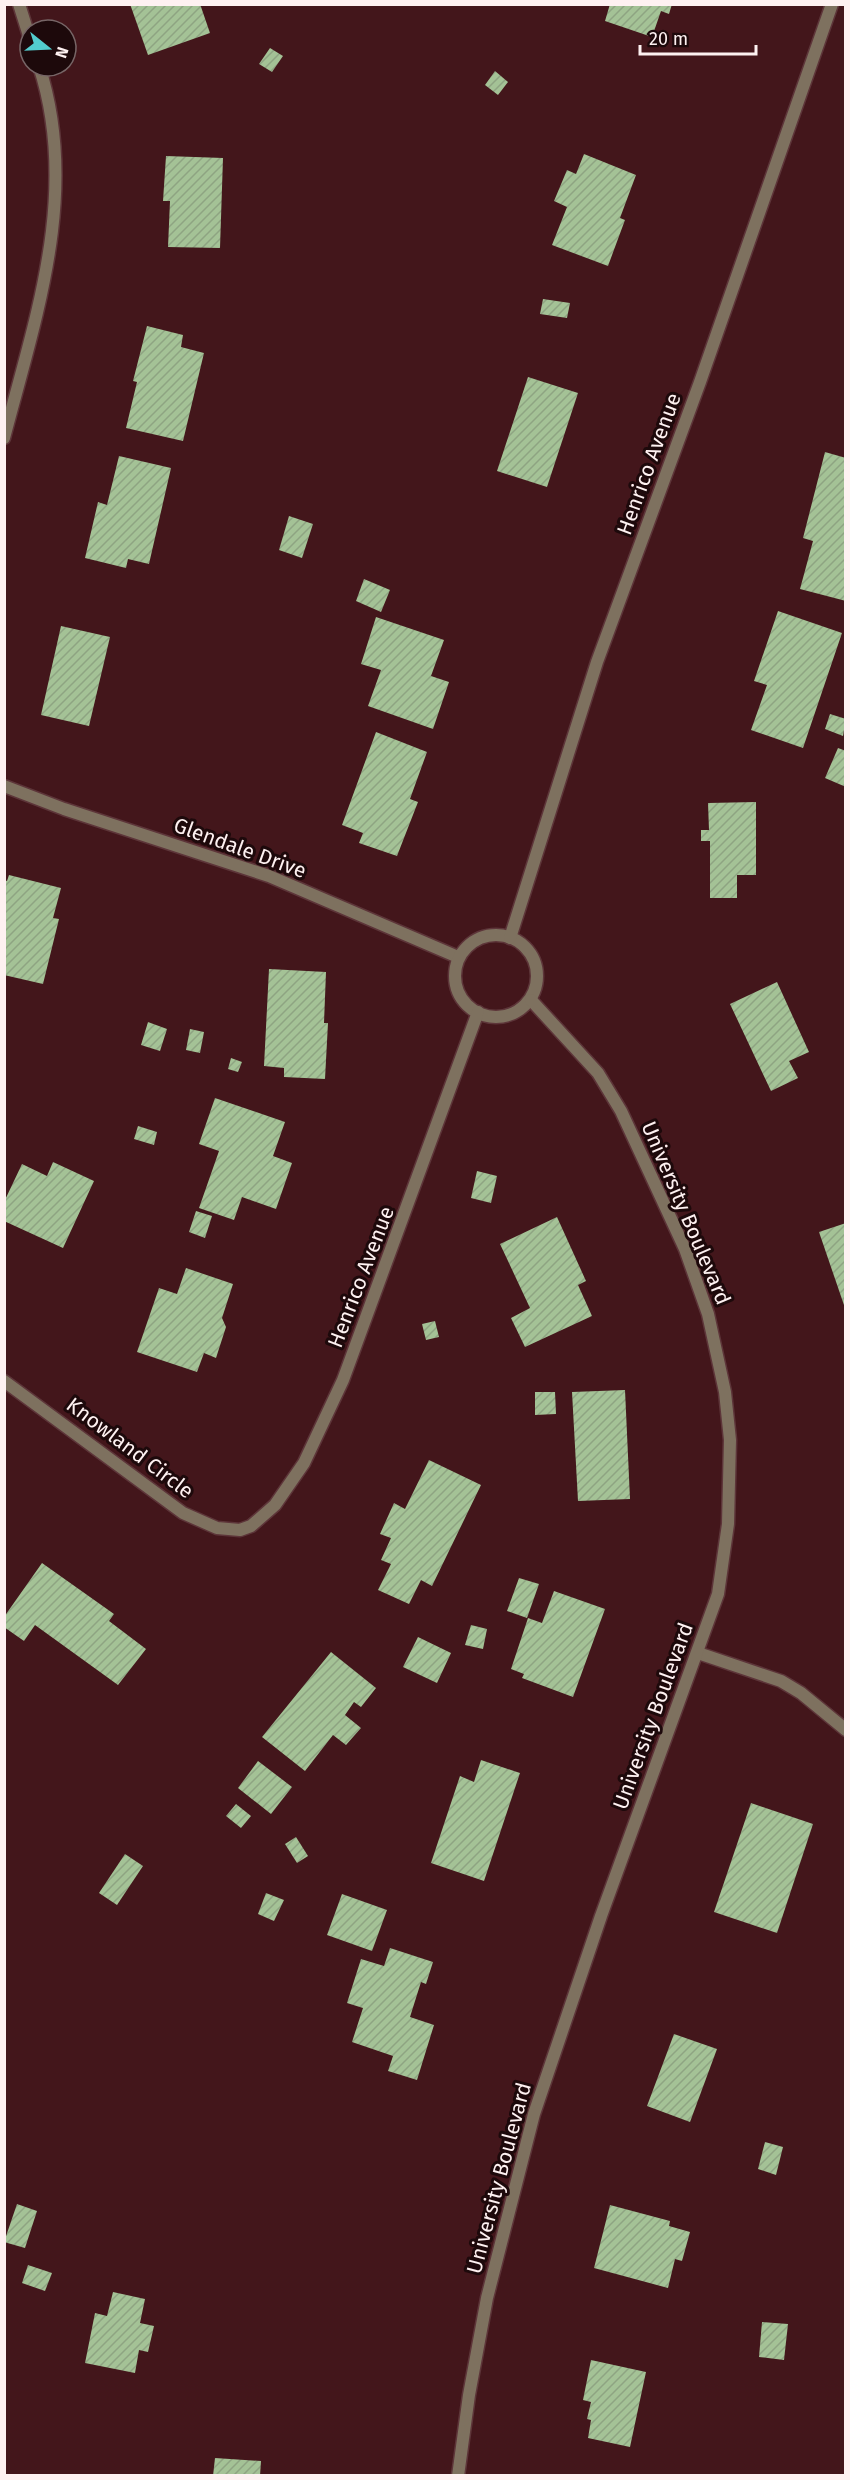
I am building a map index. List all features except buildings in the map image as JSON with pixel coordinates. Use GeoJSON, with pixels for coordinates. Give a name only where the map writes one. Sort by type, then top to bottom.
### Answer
{"type":"FeatureCollection","features":[{"type":"Feature","properties":{"kind":"street","name":"Henrico Avenue"},"geometry":{"type":"LineString","coordinates":[[510,939],[597,662],[700,382],[832,4]]}},
{"type":"Feature","properties":{"kind":"street"},"geometry":{"type":"LineString","coordinates":[[4,438],[44,286],[57,198],[57,155],[52,114],[42,78]]}},
{"type":"Feature","properties":{"kind":"street","name":"Glendale Drive"},"geometry":{"type":"LineString","coordinates":[[4,786],[64,809],[269,876],[458,957]]}},
{"type":"Feature","properties":{"kind":"street"},"geometry":{"type":"LineString","coordinates":[[497,935],[510,939],[528,949],[536,963],[538,982],[531,999],[519,1012],[507,1017],[493,1017],[478,1012],[462,999],[455,986],[454,971],[458,957],[480,937],[497,935]]}},
{"type":"Feature","properties":{"kind":"street","name":"University Boulevard"},"geometry":{"type":"LineString","coordinates":[[458,2475],[469,2395],[488,2298],[534,2114],[608,1894],[718,1594],[728,1524],[730,1440],[726,1392],[708,1314],[685,1249],[621,1111],[598,1073],[531,999]]}},
{"type":"Feature","properties":{"kind":"street","name":"Henrico Avenue"},"geometry":{"type":"LineString","coordinates":[[240,1530],[252,1526],[275,1505],[304,1463],[343,1380],[478,1012]]}},
{"type":"Feature","properties":{"kind":"street","name":"Knowland Circle"},"geometry":{"type":"LineString","coordinates":[[4,1381],[183,1513],[217,1528],[240,1530]]}},
{"type":"Feature","properties":{"kind":"street"},"geometry":{"type":"LineString","coordinates":[[698,1653],[781,1681],[801,1693],[846,1730]]}}]}
